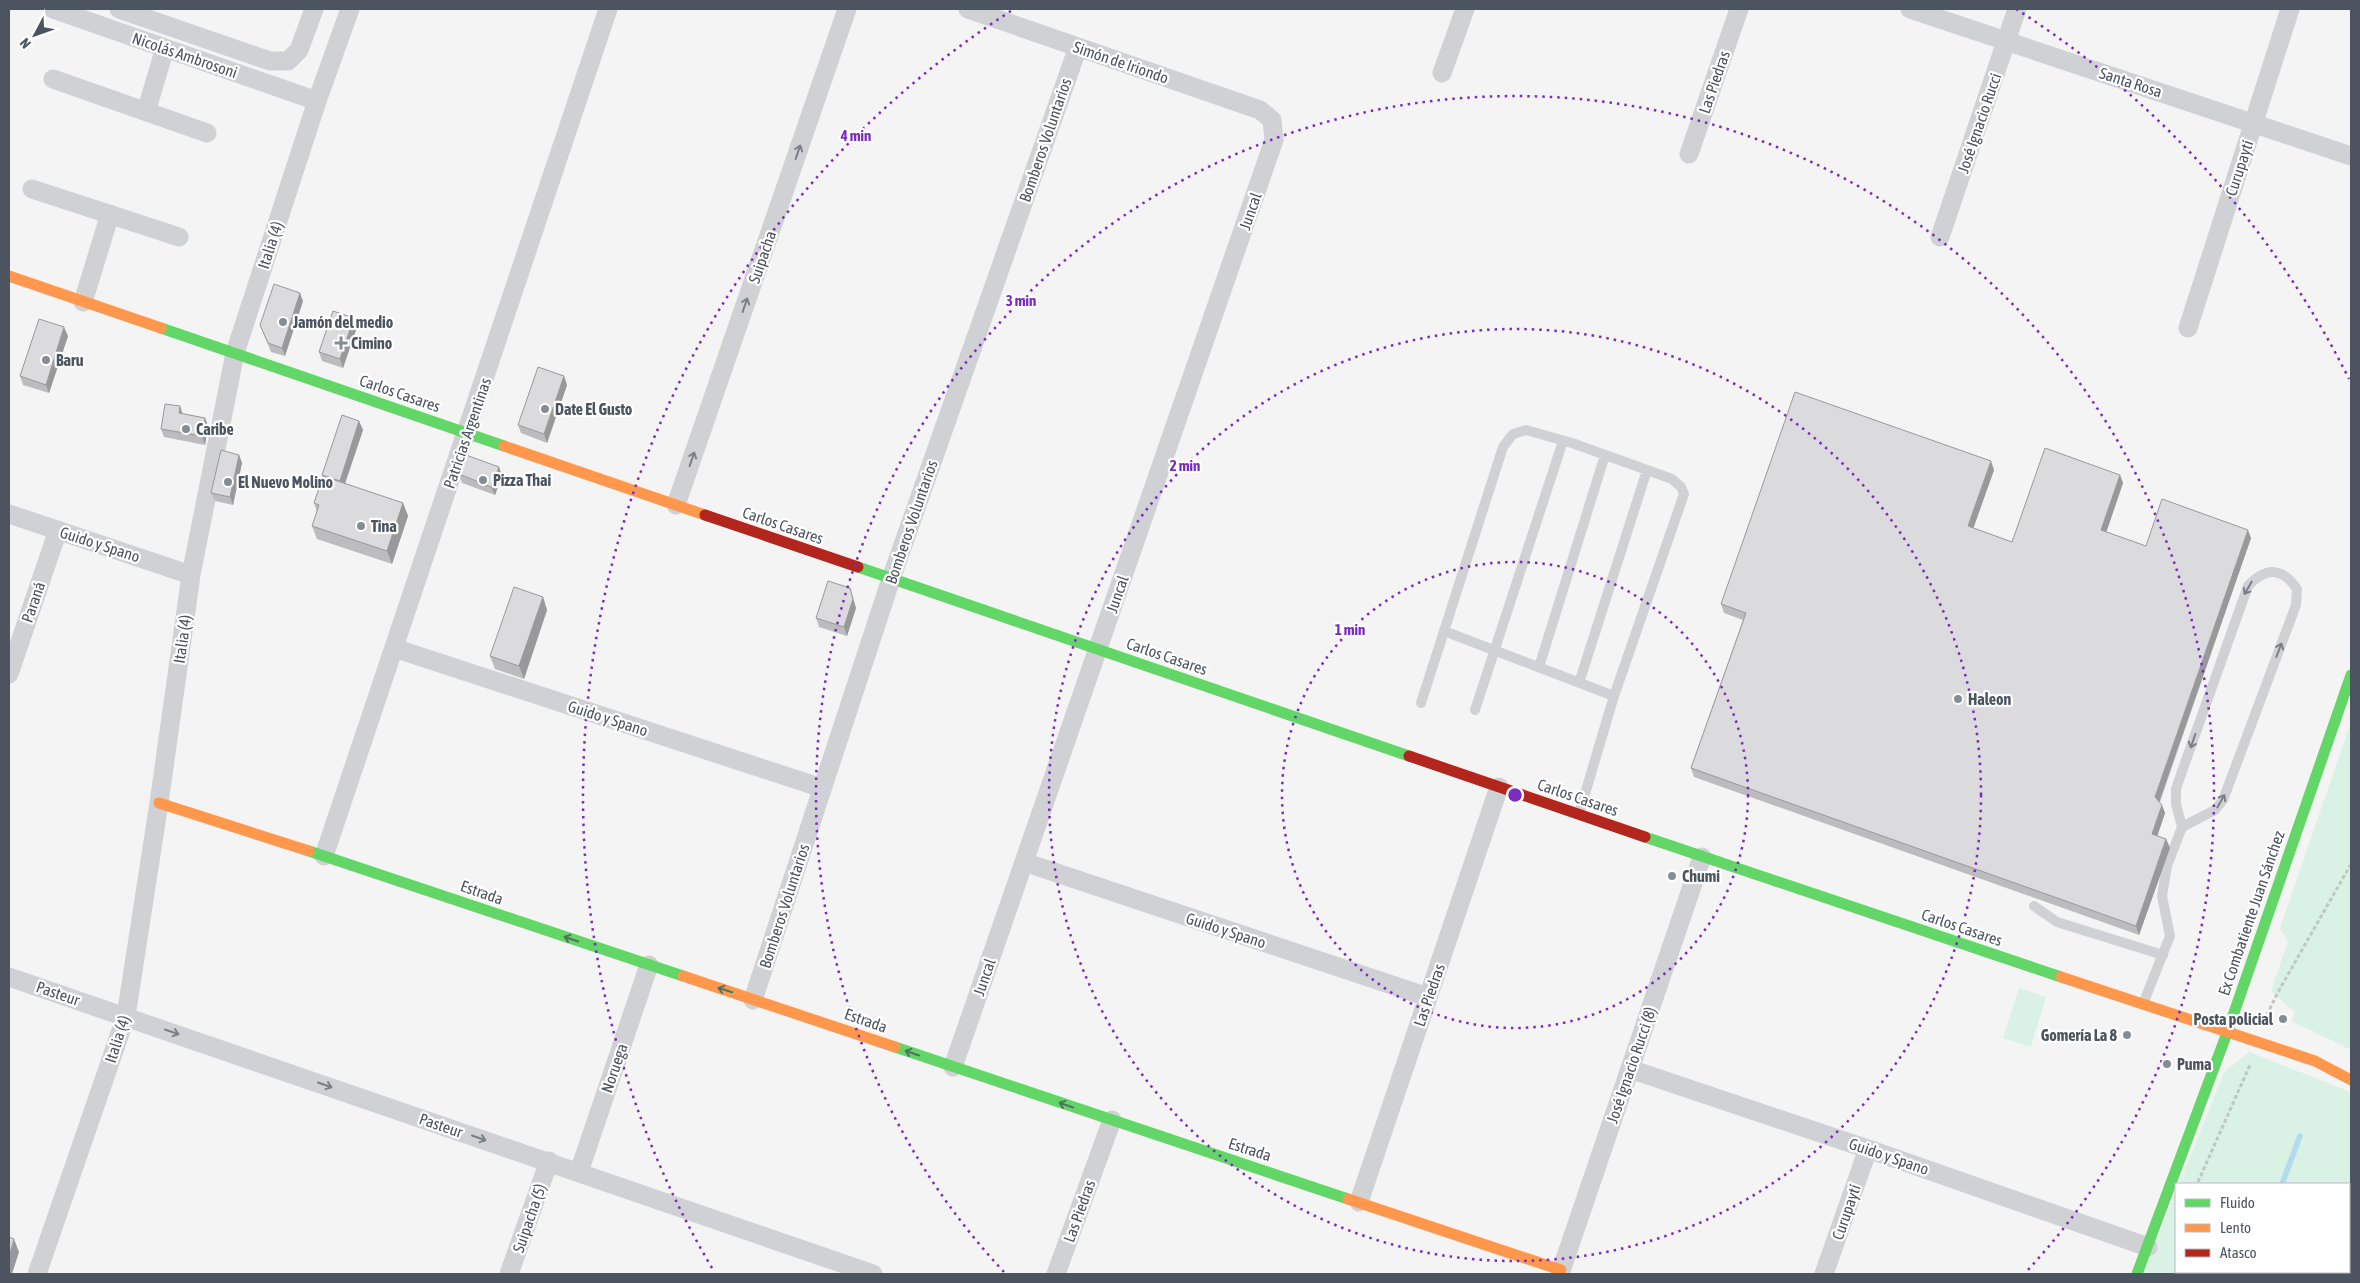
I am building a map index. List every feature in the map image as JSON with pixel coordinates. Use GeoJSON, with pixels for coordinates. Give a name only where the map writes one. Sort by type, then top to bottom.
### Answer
{"type":"FeatureCollection","features":[{"type":"Feature","properties":{"kind":"street","name":"Nicolás Ambrosoni"},"geometry":{"type":"LineString","coordinates":[[53,9],[317,101]]}},
{"type":"Feature","properties":{"kind":"street"},"geometry":{"type":"LineString","coordinates":[[119,9],[270,61],[288,61],[299,50],[314,9]]}},
{"type":"Feature","properties":{"kind":"street","name":"Italia (4)"},"geometry":{"type":"LineString","coordinates":[[40,1273],[126,1016],[159,803],[191,575],[235,353],[317,101],[350,9]]}},
{"type":"Feature","properties":{"kind":"street","name":"Patricias Argentinas"},"geometry":{"type":"LineString","coordinates":[[324,856],[608,9]]}},
{"type":"Feature","properties":{"kind":"street","name":"Suipacha"},"geometry":{"type":"LineString","coordinates":[[676,505],[847,9]]}},
{"type":"Feature","properties":{"kind":"street","name":"Simón de Iriondo"},"geometry":{"type":"LineString","coordinates":[[968,9],[1260,110],[1272,120]]}},
{"type":"Feature","properties":{"kind":"street"},"geometry":{"type":"LineString","coordinates":[[1442,73],[1465,9]]}},
{"type":"Feature","properties":{"kind":"street","name":"Las Piedras"},"geometry":{"type":"LineString","coordinates":[[1689,154],[1739,9]]}},
{"type":"Feature","properties":{"kind":"street","name":"Santa Rosa"},"geometry":{"type":"LineString","coordinates":[[1910,9],[2351,156]]}},
{"type":"Feature","properties":{"kind":"street","name":"José Ignacio Rucci"},"geometry":{"type":"LineString","coordinates":[[1940,237],[2017,9]]}},
{"type":"Feature","properties":{"kind":"street","name":"Curupaytí"},"geometry":{"type":"LineString","coordinates":[[2188,328],[2290,9]]}},
{"type":"Feature","properties":{"kind":"street","name":"Bomberos Voluntarios"},"geometry":{"type":"LineString","coordinates":[[753,1000],[891,579],[1078,47]]}},
{"type":"Feature","properties":{"kind":"street"},"geometry":{"type":"LineString","coordinates":[[146,112],[165,48]]}},
{"type":"Feature","properties":{"kind":"street"},"geometry":{"type":"LineString","coordinates":[[53,80],[207,133]]}},
{"type":"Feature","properties":{"kind":"street","name":"Juncal"},"geometry":{"type":"LineString","coordinates":[[953,1066],[1274,140],[1272,120]]}},
{"type":"Feature","properties":{"kind":"street"},"geometry":{"type":"LineString","coordinates":[[32,189],[179,237]]}},
{"type":"Feature","properties":{"kind":"street"},"geometry":{"type":"LineString","coordinates":[[83,302],[110,214]]}},
{"type":"Feature","properties":{"kind":"street","name":"Carlos Casares"},"geometry":{"type":"LineString","coordinates":[[9,276],[1702,857],[2259,1044],[2316,1061],[2351,1080]]}},
{"type":"Feature","properties":{"kind":"street","name":"Guido y Spano"},"geometry":{"type":"LineString","coordinates":[[9,514],[191,575]]}},
{"type":"Feature","properties":{"kind":"street","name":"Paraná"},"geometry":{"type":"LineString","coordinates":[[9,674],[58,530]]}},
{"type":"Feature","properties":{"kind":"street","name":"Guido y Spano"},"geometry":{"type":"LineString","coordinates":[[394,648],[822,788]]}},
{"type":"Feature","properties":{"kind":"street","name":"Ex Combatiente Juan Sánchez"},"geometry":{"type":"LineString","coordinates":[[2137,1274],[2227,1033],[2351,675]]}},
{"type":"Feature","properties":{"kind":"street","name":"Las Piedras"},"geometry":{"type":"LineString","coordinates":[[1359,1202],[1499,787]]}},
{"type":"Feature","properties":{"kind":"street","name":"Estrada"},"geometry":{"type":"LineString","coordinates":[[159,803],[324,856],[953,1066],[1561,1272]]}},
{"type":"Feature","properties":{"kind":"street","name":"José Ignacio Rucci (8)"},"geometry":{"type":"LineString","coordinates":[[1561,1272],[1702,857]]}},
{"type":"Feature","properties":{"kind":"street","name":"Guido y Spano"},"geometry":{"type":"LineString","coordinates":[[1024,862],[1428,997]]}},
{"type":"Feature","properties":{"kind":"street","name":"Noruega"},"geometry":{"type":"LineString","coordinates":[[579,1172],[650,965]]}},
{"type":"Feature","properties":{"kind":"street","name":"Pasteur"},"geometry":{"type":"LineString","coordinates":[[9,977],[873,1274]]}},
{"type":"Feature","properties":{"kind":"street","name":"Carlos Casares"},"geometry":{"type":"LineString","coordinates":[[2316,1061],[2342,1063]]}},
{"type":"Feature","properties":{"kind":"street","name":"Guido y Spano"},"geometry":{"type":"LineString","coordinates":[[1630,1068],[2148,1247]]}},
{"type":"Feature","properties":{"kind":"street","name":"Las Piedras"},"geometry":{"type":"LineString","coordinates":[[1056,1274],[1112,1120]]}},
{"type":"Feature","properties":{"kind":"street","name":"Curupaytí"},"geometry":{"type":"LineString","coordinates":[[1824,1274],[1868,1149]]}},
{"type":"Feature","properties":{"kind":"street","name":"Suipacha (5)"},"geometry":{"type":"LineString","coordinates":[[510,1274],[548,1162]]}},
{"type":"Feature","properties":{"kind":"lane"},"geometry":{"type":"LineString","coordinates":[[1421,703],[1503,447],[1512,434],[1526,430],[1672,479],[1681,487],[1684,494],[1614,696],[1579,815]]}},
{"type":"Feature","properties":{"kind":"lane"},"geometry":{"type":"LineString","coordinates":[[1475,710],[1493,650],[1563,441]]}},
{"type":"Feature","properties":{"kind":"lane"},"geometry":{"type":"LineString","coordinates":[[1538,667],[1605,455]]}},
{"type":"Feature","properties":{"kind":"lane"},"geometry":{"type":"LineString","coordinates":[[1579,683],[1647,470]]}},
{"type":"Feature","properties":{"kind":"lane"},"geometry":{"type":"LineString","coordinates":[[2143,1005],[2170,936],[2162,896],[2168,866],[2182,827],[2176,804],[2176,789],[2248,586],[2259,575],[2272,572],[2289,577],[2298,589],[2296,606],[2223,800],[2216,810],[2182,827]]}},
{"type":"Feature","properties":{"kind":"lane"},"geometry":{"type":"LineString","coordinates":[[1444,631],[1614,696]]}},
{"type":"Feature","properties":{"kind":"lane"},"geometry":{"type":"LineString","coordinates":[[2034,906],[2057,922],[2163,955]]}},
{"type":"Feature","properties":{"kind":"path"},"geometry":{"type":"LineString","coordinates":[[2197,1183],[2259,1044],[2261,1030],[2278,992],[2351,864]]}},
{"type":"Feature","properties":{"kind":"green space"},"geometry":{"type":"Polygon","coordinates":[[[2351,722],[2351,1050],[2292,1021],[2295,1012],[2271,991],[2288,941],[2280,928],[2351,722]]]}},
{"type":"Feature","properties":{"kind":"green space"},"geometry":{"type":"Polygon","coordinates":[[[2019,988],[2046,997],[2031,1047],[2003,1038],[2019,988]]]}},
{"type":"Feature","properties":{"kind":"green space"},"geometry":{"type":"Polygon","coordinates":[[[2249,1052],[2351,1092],[2351,1274],[2143,1274],[2175,1194],[2175,1273],[2350,1273],[2350,1183],[2179,1183],[2224,1072],[2249,1052]]]}},
{"type":"Feature","properties":{"kind":"building"},"geometry":{"type":"Polygon","coordinates":[[[274,284],[300,293],[282,348],[268,343],[260,325],[274,284]]]}},
{"type":"Feature","properties":{"kind":"building"},"geometry":{"type":"Polygon","coordinates":[[[333,311],[354,318],[340,359],[319,352],[333,311]]]}},
{"type":"Feature","properties":{"kind":"building"},"geometry":{"type":"Polygon","coordinates":[[[39,319],[64,327],[46,385],[20,376],[39,319]]]}},
{"type":"Feature","properties":{"kind":"building"},"geometry":{"type":"Polygon","coordinates":[[[538,367],[564,376],[544,434],[518,425],[538,367]]]}},
{"type":"Feature","properties":{"kind":"building","name":"Haleon"},"geometry":{"type":"Polygon","coordinates":[[[1795,392],[1991,461],[1968,526],[2012,542],[2045,448],[2120,475],[2101,530],[2146,546],[2162,499],[2248,530],[2155,797],[2162,805],[2152,834],[2166,839],[2136,926],[1691,768],[1746,613],[1721,604],[1795,392]]]}},
{"type":"Feature","properties":{"kind":"building"},"geometry":{"type":"Polygon","coordinates":[[[165,404],[180,406],[179,413],[205,418],[202,436],[161,429],[165,404]]]}},
{"type":"Feature","properties":{"kind":"building"},"geometry":{"type":"Polygon","coordinates":[[[342,415],[359,421],[340,481],[322,475],[342,415]]]}},
{"type":"Feature","properties":{"kind":"building"},"geometry":{"type":"Polygon","coordinates":[[[221,450],[239,455],[230,497],[211,493],[221,450]]]}},
{"type":"Feature","properties":{"kind":"building"},"geometry":{"type":"Polygon","coordinates":[[[466,455],[499,467],[491,487],[459,474],[466,455]]]}},
{"type":"Feature","properties":{"kind":"building"},"geometry":{"type":"Polygon","coordinates":[[[323,476],[403,503],[387,551],[312,526],[319,505],[314,503],[323,476]]]}},
{"type":"Feature","properties":{"kind":"building"},"geometry":{"type":"Polygon","coordinates":[[[828,581],[850,588],[853,599],[844,627],[816,618],[828,581]]]}},
{"type":"Feature","properties":{"kind":"building"},"geometry":{"type":"Polygon","coordinates":[[[514,587],[543,597],[519,666],[490,656],[514,587]]]}},
{"type":"Feature","properties":{"kind":"building"},"geometry":{"type":"Polygon","coordinates":[[[9,1237],[14,1239],[9,1257],[9,1237]]]}},
{"type":"Feature","properties":{"kind":"waterway"},"geometry":{"type":"LineString","coordinates":[[2282,1183],[2300,1136]]}},
{"type":"Feature","properties":{"kind":"traffic: fast"},"geometry":{"type":"LineString","coordinates":[[161,328],[504,446]]}},
{"type":"Feature","properties":{"kind":"traffic: fast"},"geometry":{"type":"LineString","coordinates":[[858,567],[1409,756]]}},
{"type":"Feature","properties":{"kind":"traffic: fast"},"geometry":{"type":"LineString","coordinates":[[2137,1274],[2227,1033],[2351,675]]}},
{"type":"Feature","properties":{"kind":"traffic: fast"},"geometry":{"type":"LineString","coordinates":[[1645,837],[2061,977]]}},
{"type":"Feature","properties":{"kind":"traffic: fast"},"geometry":{"type":"LineString","coordinates":[[309,851],[683,976]]}},
{"type":"Feature","properties":{"kind":"traffic: fast"},"geometry":{"type":"LineString","coordinates":[[895,1047],[1348,1199]]}},
{"type":"Feature","properties":{"kind":"traffic: slow"},"geometry":{"type":"LineString","coordinates":[[9,276],[161,328]]}},
{"type":"Feature","properties":{"kind":"traffic: slow"},"geometry":{"type":"LineString","coordinates":[[504,446],[705,515]]}},
{"type":"Feature","properties":{"kind":"traffic: slow"},"geometry":{"type":"LineString","coordinates":[[159,803],[309,851]]}},
{"type":"Feature","properties":{"kind":"traffic: slow"},"geometry":{"type":"LineString","coordinates":[[683,976],[895,1047]]}},
{"type":"Feature","properties":{"kind":"traffic: slow"},"geometry":{"type":"LineString","coordinates":[[2061,977],[2315,1061],[2351,1080]]}},
{"type":"Feature","properties":{"kind":"traffic: slow"},"geometry":{"type":"LineString","coordinates":[[1348,1199],[1561,1270]]}},
{"type":"Feature","properties":{"kind":"traffic: jam"},"geometry":{"type":"LineString","coordinates":[[705,515],[858,567]]}},
{"type":"Feature","properties":{"kind":"traffic: jam"},"geometry":{"type":"LineString","coordinates":[[1409,756],[1645,837]]}},
{"type":"Feature","properties":{"kind":"place","name":"Jamón del medio"},"geometry":{"type":"Point","coordinates":[283,322]}},
{"type":"Feature","properties":{"kind":"place","name":"Cimino"},"geometry":{"type":"Point","coordinates":[341,343]}},
{"type":"Feature","properties":{"kind":"place","name":"Baru"},"geometry":{"type":"Point","coordinates":[46,360]}},
{"type":"Feature","properties":{"kind":"place","name":"Date El Gusto"},"geometry":{"type":"Point","coordinates":[545,409]}},
{"type":"Feature","properties":{"kind":"place","name":"Caribe"},"geometry":{"type":"Point","coordinates":[186,429]}},
{"type":"Feature","properties":{"kind":"place","name":"Pizza Thai"},"geometry":{"type":"Point","coordinates":[483,480]}},
{"type":"Feature","properties":{"kind":"place","name":"El Nuevo Molino"},"geometry":{"type":"Point","coordinates":[228,482]}},
{"type":"Feature","properties":{"kind":"place","name":"Tina"},"geometry":{"type":"Point","coordinates":[361,526]}},
{"type":"Feature","properties":{"kind":"place","name":"Haleon"},"geometry":{"type":"Point","coordinates":[1958,699]}},
{"type":"Feature","properties":{"kind":"place","name":"Chumi"},"geometry":{"type":"Point","coordinates":[1672,876]}},
{"type":"Feature","properties":{"kind":"place","name":"Posta policial"},"geometry":{"type":"Point","coordinates":[2283,1019]}},
{"type":"Feature","properties":{"kind":"place","name":"Gomería La 8"},"geometry":{"type":"Point","coordinates":[2127,1035]}},
{"type":"Feature","properties":{"kind":"place","name":"Puma"},"geometry":{"type":"Point","coordinates":[2167,1064]}}]}
